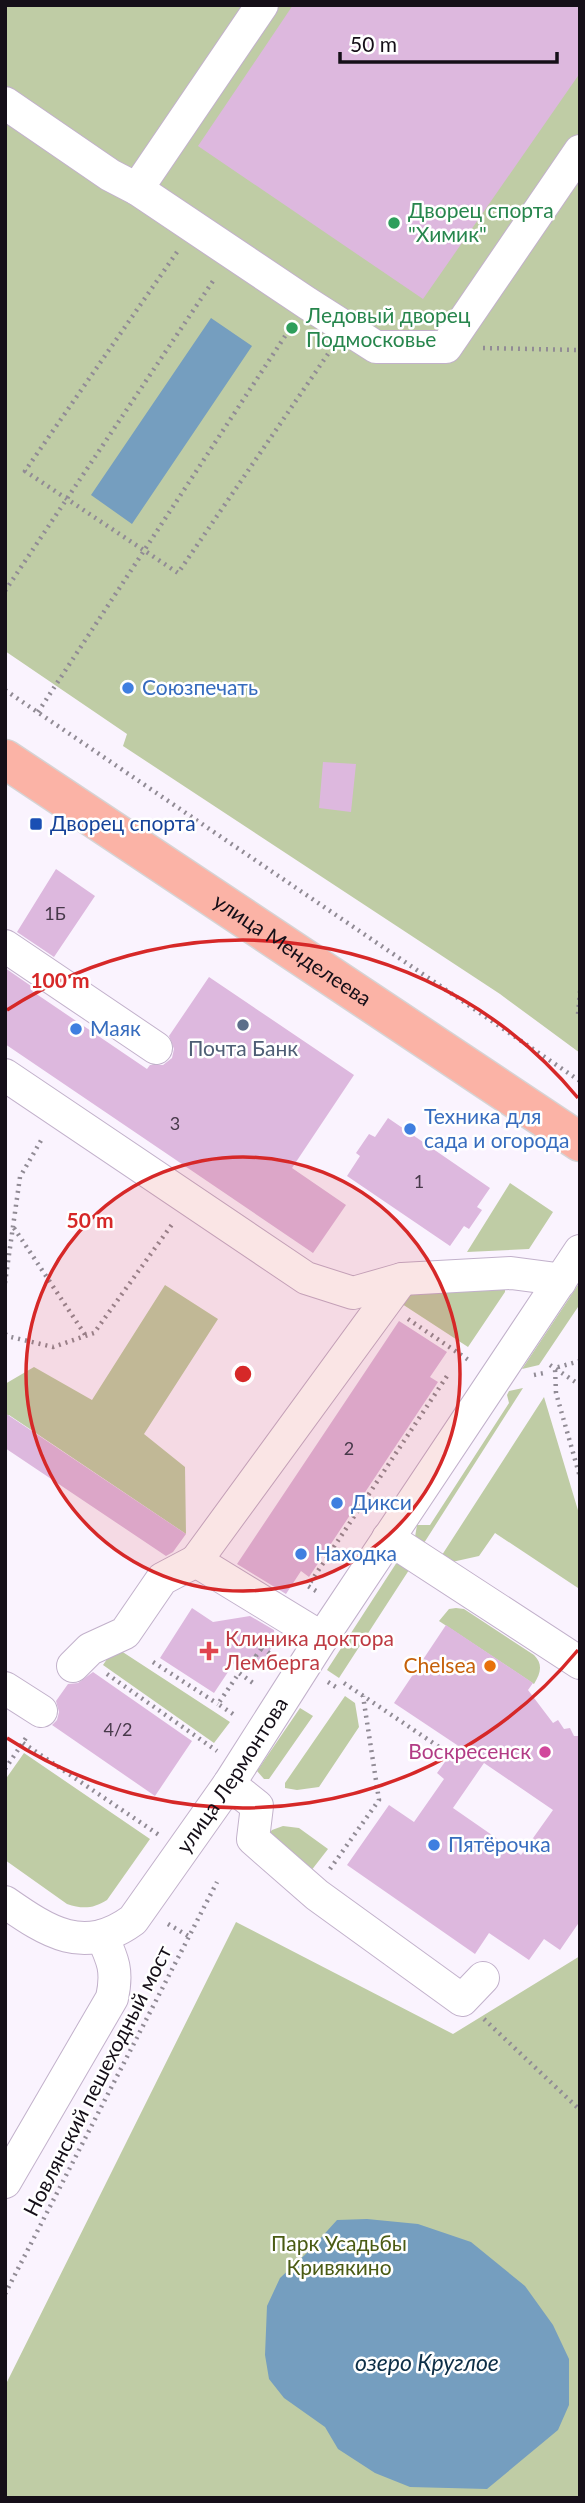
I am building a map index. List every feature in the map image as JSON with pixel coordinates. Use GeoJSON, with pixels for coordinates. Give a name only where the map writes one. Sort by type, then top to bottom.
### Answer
{"type":"FeatureCollection","features":[{"type":"Feature","properties":{"kind":"main road","name":"улица Менделеева"},"geometry":{"type":"LineString","coordinates":[[5,759],[580,1142]]}},
{"type":"Feature","properties":{"kind":"street"},"geometry":{"type":"LineString","coordinates":[[137,189],[262,5]]}},
{"type":"Feature","properties":{"kind":"street"},"geometry":{"type":"LineString","coordinates":[[5,103],[110,175],[137,189],[376,347],[446,347],[580,151]]}},
{"type":"Feature","properties":{"kind":"street"},"geometry":{"type":"LineString","coordinates":[[5,946],[156,1048]]}},
{"type":"Feature","properties":{"kind":"street"},"geometry":{"type":"LineString","coordinates":[[5,1075],[306,1278],[352,1293],[393,1291],[511,1273],[560,1282]]}},
{"type":"Feature","properties":{"kind":"street","name":"улица Лермонтова"},"geometry":{"type":"LineString","coordinates":[[102,1936],[123,1927],[145,1905],[229,1784],[322,1638],[580,1251]]}},
{"type":"Feature","properties":{"kind":"street"},"geometry":{"type":"LineString","coordinates":[[77,1661],[90,1649],[125,1633],[162,1578],[196,1561],[393,1291]]}},
{"type":"Feature","properties":{"kind":"street"},"geometry":{"type":"LineString","coordinates":[[388,1538],[580,1663]]}},
{"type":"Feature","properties":{"kind":"street"},"geometry":{"type":"LineString","coordinates":[[196,1561],[322,1638]]}},
{"type":"Feature","properties":{"kind":"street"},"geometry":{"type":"LineString","coordinates":[[5,1688],[41,1711]]}},
{"type":"Feature","properties":{"kind":"street"},"geometry":{"type":"LineString","coordinates":[[229,1784],[257,1806],[253,1839],[317,1895],[462,2000],[483,1978]]}},
{"type":"Feature","properties":{"kind":"street"},"geometry":{"type":"LineString","coordinates":[[5,1902],[52,1932],[72,1938],[102,1936],[116,1978],[112,1998],[5,2182]]}},
{"type":"Feature","properties":{"kind":"path"},"geometry":{"type":"LineString","coordinates":[[194,228],[25,471],[178,573],[346,328]]}},
{"type":"Feature","properties":{"kind":"path"},"geometry":{"type":"LineString","coordinates":[[5,591],[232,254]]}},
{"type":"Feature","properties":{"kind":"path"},"geometry":{"type":"LineString","coordinates":[[38,712],[307,303]]}},
{"type":"Feature","properties":{"kind":"path"},"geometry":{"type":"LineString","coordinates":[[446,347],[580,350]]}},
{"type":"Feature","properties":{"kind":"path"},"geometry":{"type":"LineString","coordinates":[[5,690],[580,1081]]}},
{"type":"Feature","properties":{"kind":"path"},"geometry":{"type":"LineString","coordinates":[[580,991],[580,1015]]}},
{"type":"Feature","properties":{"kind":"path"},"geometry":{"type":"LineString","coordinates":[[5,1283],[20,1177],[57,1110]]}},
{"type":"Feature","properties":{"kind":"path"},"geometry":{"type":"LineString","coordinates":[[5,1334],[11,1338],[53,1347],[94,1333],[189,1199]]}},
{"type":"Feature","properties":{"kind":"path"},"geometry":{"type":"LineString","coordinates":[[13,1227],[86,1335]]}},
{"type":"Feature","properties":{"kind":"path"},"geometry":{"type":"LineString","coordinates":[[393,1291],[470,1361]]}},
{"type":"Feature","properties":{"kind":"path"},"geometry":{"type":"LineString","coordinates":[[552,1366],[580,1360]]}},
{"type":"Feature","properties":{"kind":"path"},"geometry":{"type":"LineString","coordinates":[[552,1366],[580,1385]]}},
{"type":"Feature","properties":{"kind":"path"},"geometry":{"type":"LineString","coordinates":[[552,1366],[556,1392],[580,1477]]}},
{"type":"Feature","properties":{"kind":"path"},"geometry":{"type":"LineString","coordinates":[[316,1591],[308,1586],[447,1376]]}},
{"type":"Feature","properties":{"kind":"path"},"geometry":{"type":"LineString","coordinates":[[440,1386],[448,1391]]}},
{"type":"Feature","properties":{"kind":"path"},"geometry":{"type":"LineString","coordinates":[[428,1404],[435,1409]]}},
{"type":"Feature","properties":{"kind":"path"},"geometry":{"type":"LineString","coordinates":[[417,1420],[425,1425]]}},
{"type":"Feature","properties":{"kind":"path"},"geometry":{"type":"LineString","coordinates":[[405,1437],[414,1442]]}},
{"type":"Feature","properties":{"kind":"path"},"geometry":{"type":"LineString","coordinates":[[263,1631],[264,1645],[256,1656],[267,1663]]}},
{"type":"Feature","properties":{"kind":"path"},"geometry":{"type":"LineString","coordinates":[[262,1648],[272,1655]]}},
{"type":"Feature","properties":{"kind":"path"},"geometry":{"type":"LineString","coordinates":[[77,1661],[218,1752]]}},
{"type":"Feature","properties":{"kind":"path"},"geometry":{"type":"LineString","coordinates":[[153,1662],[233,1714]]}},
{"type":"Feature","properties":{"kind":"path"},"geometry":{"type":"LineString","coordinates":[[218,1704],[239,1673],[253,1683]]}},
{"type":"Feature","properties":{"kind":"path"},"geometry":{"type":"LineString","coordinates":[[344,1683],[444,1751]]}},
{"type":"Feature","properties":{"kind":"path"},"geometry":{"type":"LineString","coordinates":[[333,1866],[379,1800],[363,1696]]}},
{"type":"Feature","properties":{"kind":"path"},"geometry":{"type":"LineString","coordinates":[[5,1769],[41,1711]]}},
{"type":"Feature","properties":{"kind":"path"},"geometry":{"type":"LineString","coordinates":[[23,1743],[160,1836]]}},
{"type":"Feature","properties":{"kind":"path","name":"Новлянский пешеходный мост"},"geometry":{"type":"LineString","coordinates":[[5,2294],[217,1882]]}},
{"type":"Feature","properties":{"kind":"path"},"geometry":{"type":"LineString","coordinates":[[165,1922],[190,1937]]}},
{"type":"Feature","properties":{"kind":"path"},"geometry":{"type":"LineString","coordinates":[[462,2000],[580,2110]]}},
{"type":"Feature","properties":{"kind":"green space","name":"Ледовый дворец Подмосковье"},"geometry":{"type":"Polygon","coordinates":[[[5,5],[580,5],[580,1053],[500,994],[123,746],[127,734],[5,651],[5,5]]]}},
{"type":"Feature","properties":{"kind":"green space"},"geometry":{"type":"Polygon","coordinates":[[[510,1183],[553,1212],[529,1249],[467,1252],[510,1183]]]}},
{"type":"Feature","properties":{"kind":"green space"},"geometry":{"type":"Polygon","coordinates":[[[580,1282],[580,1304],[539,1365],[522,1369],[580,1282]]]}},
{"type":"Feature","properties":{"kind":"green space"},"geometry":{"type":"Polygon","coordinates":[[[505,1284],[505,1292],[468,1347],[399,1302],[411,1288],[505,1284]]]}},
{"type":"Feature","properties":{"kind":"green space"},"geometry":{"type":"Polygon","coordinates":[[[165,1285],[218,1319],[144,1434],[185,1467],[186,1534],[9,1415],[5,1419],[5,1384],[34,1367],[92,1400],[165,1285]]]}},
{"type":"Feature","properties":{"kind":"green space"},"geometry":{"type":"Polygon","coordinates":[[[523,1388],[424,1543],[415,1537],[417,1525],[430,1525],[509,1403],[509,1391],[523,1388]]]}},
{"type":"Feature","properties":{"kind":"green space"},"geometry":{"type":"Polygon","coordinates":[[[544,1397],[580,1517],[578,1588],[495,1533],[479,1556],[452,1562],[442,1555],[544,1397]]]}},
{"type":"Feature","properties":{"kind":"green space"},"geometry":{"type":"Polygon","coordinates":[[[397,1562],[409,1570],[339,1678],[327,1670],[397,1562]]]}},
{"type":"Feature","properties":{"kind":"green space"},"geometry":{"type":"Polygon","coordinates":[[[449,1609],[464,1609],[534,1655],[540,1669],[534,1684],[439,1621],[449,1609]]]}},
{"type":"Feature","properties":{"kind":"green space"},"geometry":{"type":"Polygon","coordinates":[[[115,1647],[230,1722],[214,1743],[103,1665],[115,1647]]]}},
{"type":"Feature","properties":{"kind":"green space"},"geometry":{"type":"Polygon","coordinates":[[[345,1696],[355,1703],[359,1727],[319,1787],[297,1790],[285,1788],[285,1783],[345,1696]]]}},
{"type":"Feature","properties":{"kind":"green space"},"geometry":{"type":"Polygon","coordinates":[[[300,1708],[313,1716],[269,1779],[264,1779],[257,1771],[300,1708]]]}},
{"type":"Feature","properties":{"kind":"green space"},"geometry":{"type":"Polygon","coordinates":[[[24,1753],[150,1839],[107,1900],[102,1903],[87,1907],[67,1904],[5,1860],[5,1780],[24,1753]]]}},
{"type":"Feature","properties":{"kind":"green space"},"geometry":{"type":"Polygon","coordinates":[[[283,1826],[299,1828],[328,1849],[307,1876],[265,1838],[272,1830],[283,1826]]]}},
{"type":"Feature","properties":{"kind":"green space","name":"Парк Усадьбы Кривякино"},"geometry":{"type":"Polygon","coordinates":[[[236,1922],[453,2034],[580,1956],[580,2498],[5,2498],[5,2386],[236,1922]]]}},
{"type":"Feature","properties":{"kind":"water"},"geometry":{"type":"Polygon","coordinates":[[[211,318],[252,346],[132,524],[91,495],[211,318]]]}},
{"type":"Feature","properties":{"kind":"water","name":"озеро Круглое"},"geometry":{"type":"Polygon","coordinates":[[[367,2219],[418,2224],[471,2242],[525,2286],[553,2325],[569,2359],[569,2405],[558,2430],[487,2489],[410,2487],[375,2473],[338,2449],[325,2427],[284,2398],[269,2379],[265,2355],[267,2306],[280,2278],[337,2220],[367,2219]]]}},
{"type":"Feature","properties":{"kind":"building","name":"Дворец спорта \"Химик\""},"geometry":{"type":"Polygon","coordinates":[[[293,5],[580,5],[580,73],[423,299],[198,146],[293,5]]]}},
{"type":"Feature","properties":{"kind":"building"},"geometry":{"type":"Polygon","coordinates":[[[323,762],[356,764],[351,812],[319,808],[323,762]]]}},
{"type":"Feature","properties":{"kind":"building"},"geometry":{"type":"Polygon","coordinates":[[[56,869],[95,896],[54,957],[17,932],[56,869]]]}},
{"type":"Feature","properties":{"kind":"building"},"geometry":{"type":"Polygon","coordinates":[[[5,968],[34,988],[32,991],[147,1069],[150,1065],[163,1065],[172,1058],[174,1049],[169,1036],[209,977],[354,1075],[292,1168],[346,1205],[313,1253],[5,1044],[5,968]]]}},
{"type":"Feature","properties":{"kind":"building"},"geometry":{"type":"Polygon","coordinates":[[[388,1118],[490,1188],[477,1207],[482,1210],[469,1229],[464,1226],[450,1246],[347,1176],[360,1156],[356,1153],[369,1134],[375,1137],[388,1118]]]}},
{"type":"Feature","properties":{"kind":"building"},"geometry":{"type":"Polygon","coordinates":[[[399,1321],[447,1352],[430,1377],[438,1382],[309,1577],[301,1571],[286,1594],[237,1564],[399,1321]]]}},
{"type":"Feature","properties":{"kind":"building"},"geometry":{"type":"Polygon","coordinates":[[[5,1413],[186,1534],[173,1552],[166,1556],[5,1448],[5,1413]]]}},
{"type":"Feature","properties":{"kind":"building","name":"Клиника доктора Лемберга"},"geometry":{"type":"Polygon","coordinates":[[[192,1608],[213,1622],[250,1616],[274,1630],[275,1643],[257,1669],[238,1657],[214,1693],[160,1658],[192,1608]]]}},
{"type":"Feature","properties":{"kind":"building"},"geometry":{"type":"Polygon","coordinates":[[[446,1625],[533,1683],[528,1690],[553,1723],[558,1720],[564,1729],[570,1728],[574,1736],[580,1736],[580,1921],[560,1950],[544,1939],[529,1960],[489,1933],[475,1954],[347,1865],[389,1805],[414,1822],[444,1779],[437,1773],[457,1745],[394,1703],[446,1625]],[[484,1763],[453,1808],[521,1855],[553,1810],[484,1763]]]}},
{"type":"Feature","properties":{"kind":"building"},"geometry":{"type":"Polygon","coordinates":[[[93,1672],[192,1741],[155,1796],[52,1725],[59,1712],[56,1701],[68,1684],[78,1683],[93,1672]]]}},
{"type":"Feature","properties":{"kind":"place","name":"Дворец спорта \"Химик\""},"geometry":{"type":"Point","coordinates":[394,223]}},
{"type":"Feature","properties":{"kind":"place","name":"Ледовый дворец Подмосковье"},"geometry":{"type":"Point","coordinates":[292,328]}},
{"type":"Feature","properties":{"kind":"place","name":"Союзпечать"},"geometry":{"type":"Point","coordinates":[128,688]}},
{"type":"Feature","properties":{"kind":"place","name":"Дворец спорта"},"geometry":{"type":"Point","coordinates":[36,824]}},
{"type":"Feature","properties":{"kind":"place","name":"Почта Банк"},"geometry":{"type":"Point","coordinates":[243,1025]}},
{"type":"Feature","properties":{"kind":"place","name":"Маяк"},"geometry":{"type":"Point","coordinates":[76,1029]}},
{"type":"Feature","properties":{"kind":"place","name":"Техника для сада и огорода"},"geometry":{"type":"Point","coordinates":[410,1129]}},
{"type":"Feature","properties":{"kind":"place","name":"Дикси"},"geometry":{"type":"Point","coordinates":[337,1503]}},
{"type":"Feature","properties":{"kind":"place","name":"Находка"},"geometry":{"type":"Point","coordinates":[301,1554]}},
{"type":"Feature","properties":{"kind":"place","name":"Клиника доктора Лемберга"},"geometry":{"type":"Point","coordinates":[209,1651]}},
{"type":"Feature","properties":{"kind":"place","name":"Chelsea"},"geometry":{"type":"Point","coordinates":[490,1666]}},
{"type":"Feature","properties":{"kind":"place","name":"Воскресенск"},"geometry":{"type":"Point","coordinates":[545,1752]}},
{"type":"Feature","properties":{"kind":"place","name":"Пятёрочка"},"geometry":{"type":"Point","coordinates":[434,1845]}}]}
